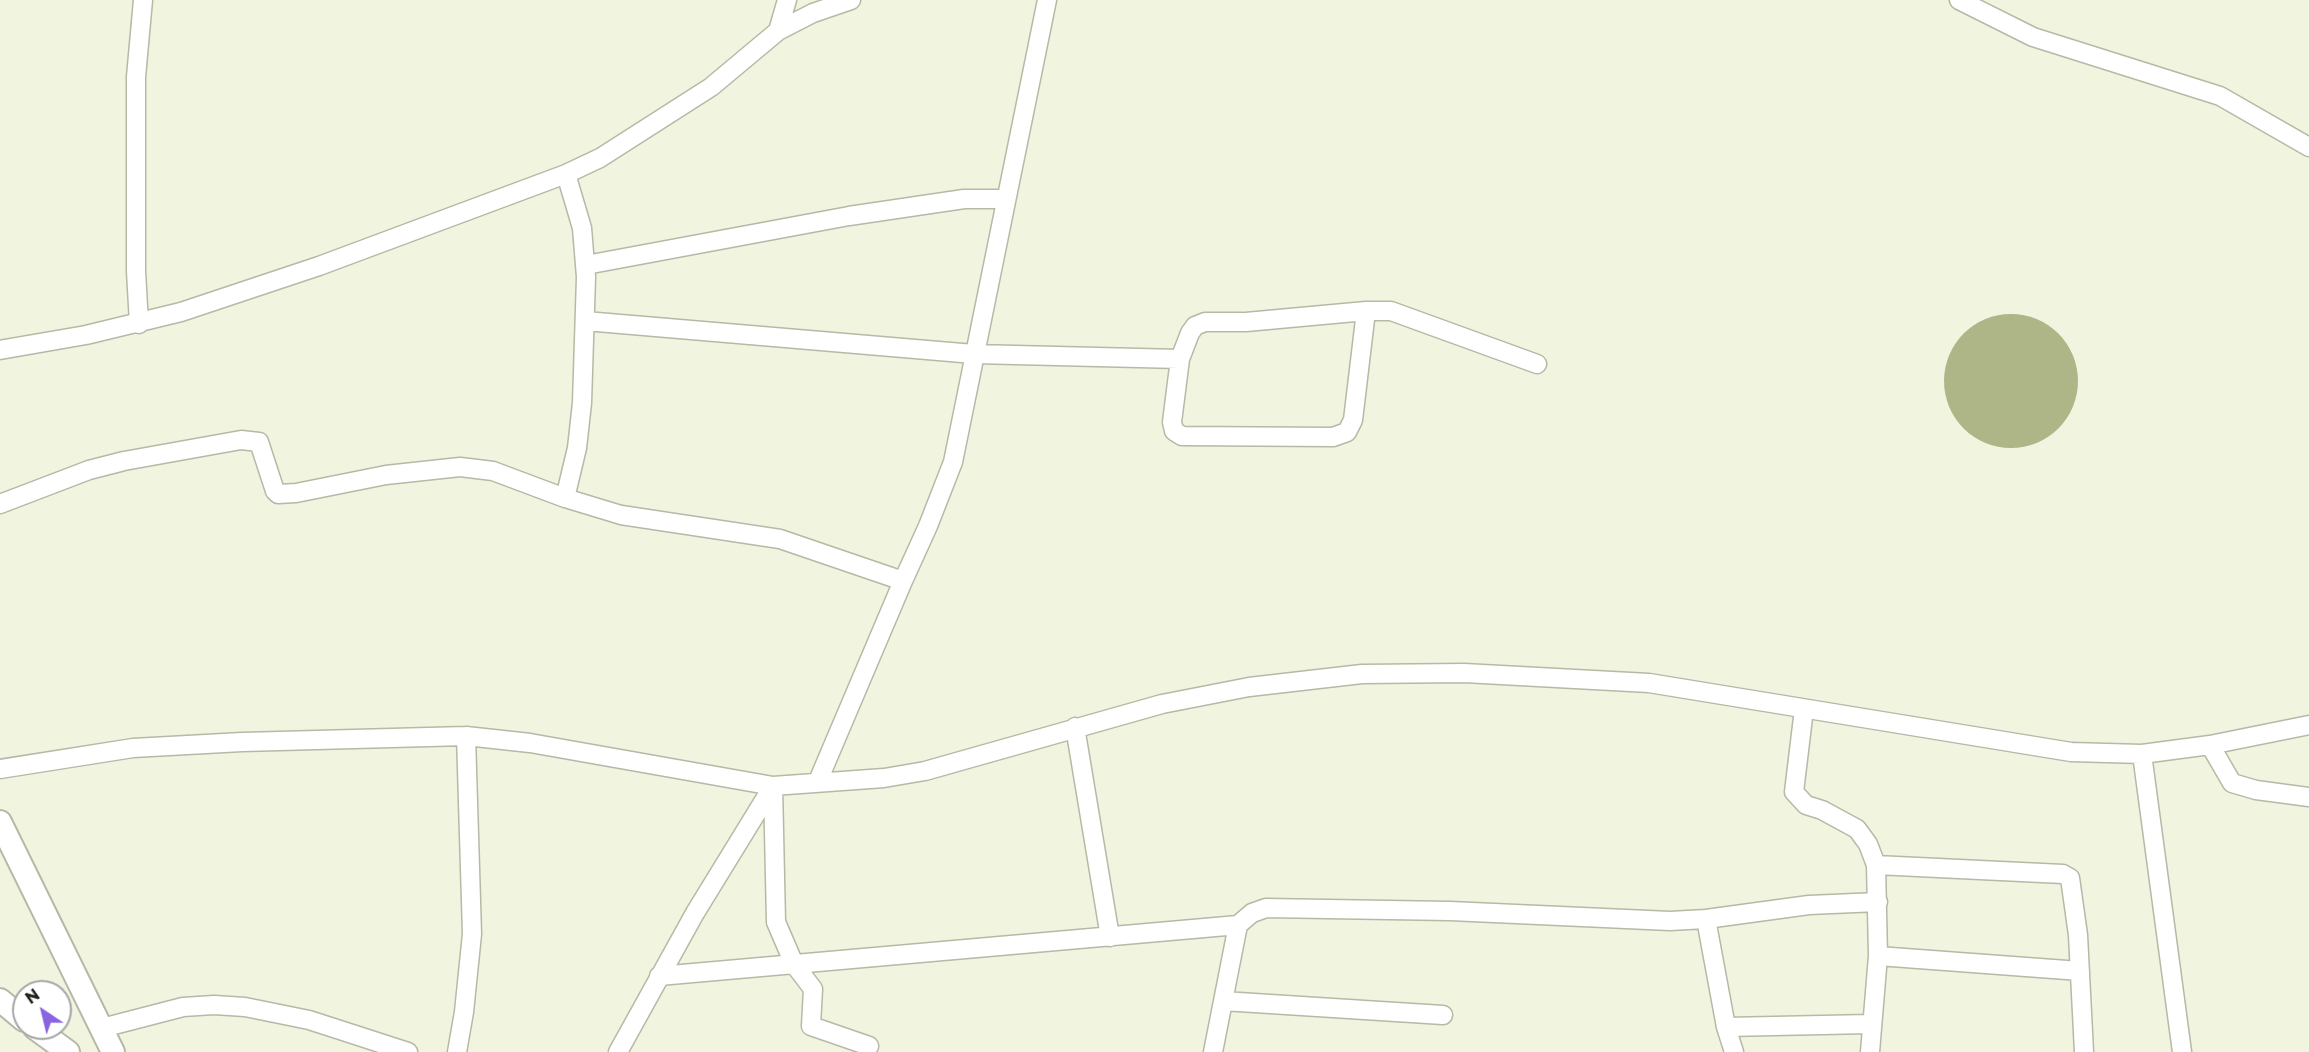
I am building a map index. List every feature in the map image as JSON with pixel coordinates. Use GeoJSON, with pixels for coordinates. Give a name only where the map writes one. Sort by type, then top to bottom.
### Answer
{"type":"FeatureCollection","features":[{"type":"Feature","properties":{"kind":"street"},"geometry":{"type":"LineString","coordinates":[[139,324],[136,271],[136,88],[143,0]]}},
{"type":"Feature","properties":{"kind":"street"},"geometry":{"type":"LineString","coordinates":[[778,31],[787,0]]}},
{"type":"Feature","properties":{"kind":"street"},"geometry":{"type":"LineString","coordinates":[[0,350],[139,324],[319,266],[566,174],[600,158],[711,87],[778,31],[813,13],[851,0]]}},
{"type":"Feature","properties":{"kind":"street"},"geometry":{"type":"LineString","coordinates":[[818,782],[928,526],[953,462],[1047,0]]}},
{"type":"Feature","properties":{"kind":"street"},"geometry":{"type":"LineString","coordinates":[[1959,0],[2033,37],[2220,96],[2309,147]]}},
{"type":"Feature","properties":{"kind":"street"},"geometry":{"type":"LineString","coordinates":[[565,498],[577,448],[586,265],[582,228],[566,174]]}},
{"type":"Feature","properties":{"kind":"street"},"geometry":{"type":"LineString","coordinates":[[586,265],[861,214],[964,199],[1006,199]]}},
{"type":"Feature","properties":{"kind":"street"},"geometry":{"type":"LineString","coordinates":[[1366,311],[1353,420],[1347,432],[1333,437],[1182,436],[1174,431],[1172,422],[1180,359],[1190,333],[1195,326],[1205,322],[1246,322],[1366,311],[1391,311],[1537,364]]}},
{"type":"Feature","properties":{"kind":"street"},"geometry":{"type":"LineString","coordinates":[[585,321],[974,354],[1180,359]]}},
{"type":"Feature","properties":{"kind":"street"},"geometry":{"type":"LineString","coordinates":[[0,504],[89,470],[124,460],[253,440],[262,448],[275,491],[278,494],[296,494],[386,475],[460,468],[493,471],[565,498],[621,515],[780,539],[903,581]]}},
{"type":"Feature","properties":{"kind":"street"},"geometry":{"type":"LineString","coordinates":[[0,769],[134,748],[253,741],[466,736],[530,743],[773,786],[884,778],[926,771],[1162,704],[1249,687],[1362,674],[1464,673],[1648,683],[2071,752],[2142,754],[2210,745],[2309,725]]}},
{"type":"Feature","properties":{"kind":"street"},"geometry":{"type":"LineString","coordinates":[[1804,710],[1794,792],[1806,805],[1822,810],[1857,829],[1868,844],[1876,865],[1878,956],[1870,1024],[1870,1052]]}},
{"type":"Feature","properties":{"kind":"street"},"geometry":{"type":"LineString","coordinates":[[1075,728],[1110,937]]}},
{"type":"Feature","properties":{"kind":"street"},"geometry":{"type":"LineString","coordinates":[[457,1052],[464,1012],[472,934],[466,736]]}},
{"type":"Feature","properties":{"kind":"street"},"geometry":{"type":"LineString","coordinates":[[2210,745],[2232,783],[2256,790],[2309,796]]}},
{"type":"Feature","properties":{"kind":"street"},"geometry":{"type":"LineString","coordinates":[[2142,754],[2182,1052]]}},
{"type":"Feature","properties":{"kind":"street"},"geometry":{"type":"LineString","coordinates":[[773,786],[776,922],[794,964],[813,989],[811,1026],[869,1046]]}},
{"type":"Feature","properties":{"kind":"street"},"geometry":{"type":"LineString","coordinates":[[618,1052],[659,976],[773,786]]}},
{"type":"Feature","properties":{"kind":"street"},"geometry":{"type":"LineString","coordinates":[[0,822],[113,1052]]}},
{"type":"Feature","properties":{"kind":"street"},"geometry":{"type":"LineString","coordinates":[[1876,865],[2063,874],[2070,878],[2080,971],[2084,1052]]}},
{"type":"Feature","properties":{"kind":"street"},"geometry":{"type":"LineString","coordinates":[[659,976],[1238,925],[1252,913],[1266,908],[1450,911],[1670,921],[1706,920],[1809,905],[1878,902]]}},
{"type":"Feature","properties":{"kind":"street"},"geometry":{"type":"LineString","coordinates":[[1706,920],[1726,1028],[1734,1052]]}},
{"type":"Feature","properties":{"kind":"street"},"geometry":{"type":"LineString","coordinates":[[1214,1052],[1238,925]]}},
{"type":"Feature","properties":{"kind":"street"},"geometry":{"type":"LineString","coordinates":[[1878,956],[2080,971]]}},
{"type":"Feature","properties":{"kind":"street"},"geometry":{"type":"LineString","coordinates":[[0,1000],[12,1010]]}},
{"type":"Feature","properties":{"kind":"street"},"geometry":{"type":"LineString","coordinates":[[1223,1001],[1443,1015]]}},
{"type":"Feature","properties":{"kind":"street"},"geometry":{"type":"LineString","coordinates":[[102,1028],[183,1007],[214,1005],[245,1007],[309,1020],[408,1052]]}},
{"type":"Feature","properties":{"kind":"street"},"geometry":{"type":"LineString","coordinates":[[1726,1028],[1870,1024]]}},
{"type":"Feature","properties":{"kind":"street"},"geometry":{"type":"LineString","coordinates":[[52,1040],[68,1052]]}},
{"type":"Feature","properties":{"kind":"shaded area"},"geometry":{"type":"Polygon","coordinates":[[[2011,314],[2037,319],[2059,333],[2073,355],[2078,381],[2073,407],[2059,429],[2037,443],[2011,448],[1985,443],[1963,429],[1949,407],[1944,381],[1949,355],[1963,333],[1985,319],[2011,314]]]}}]}
